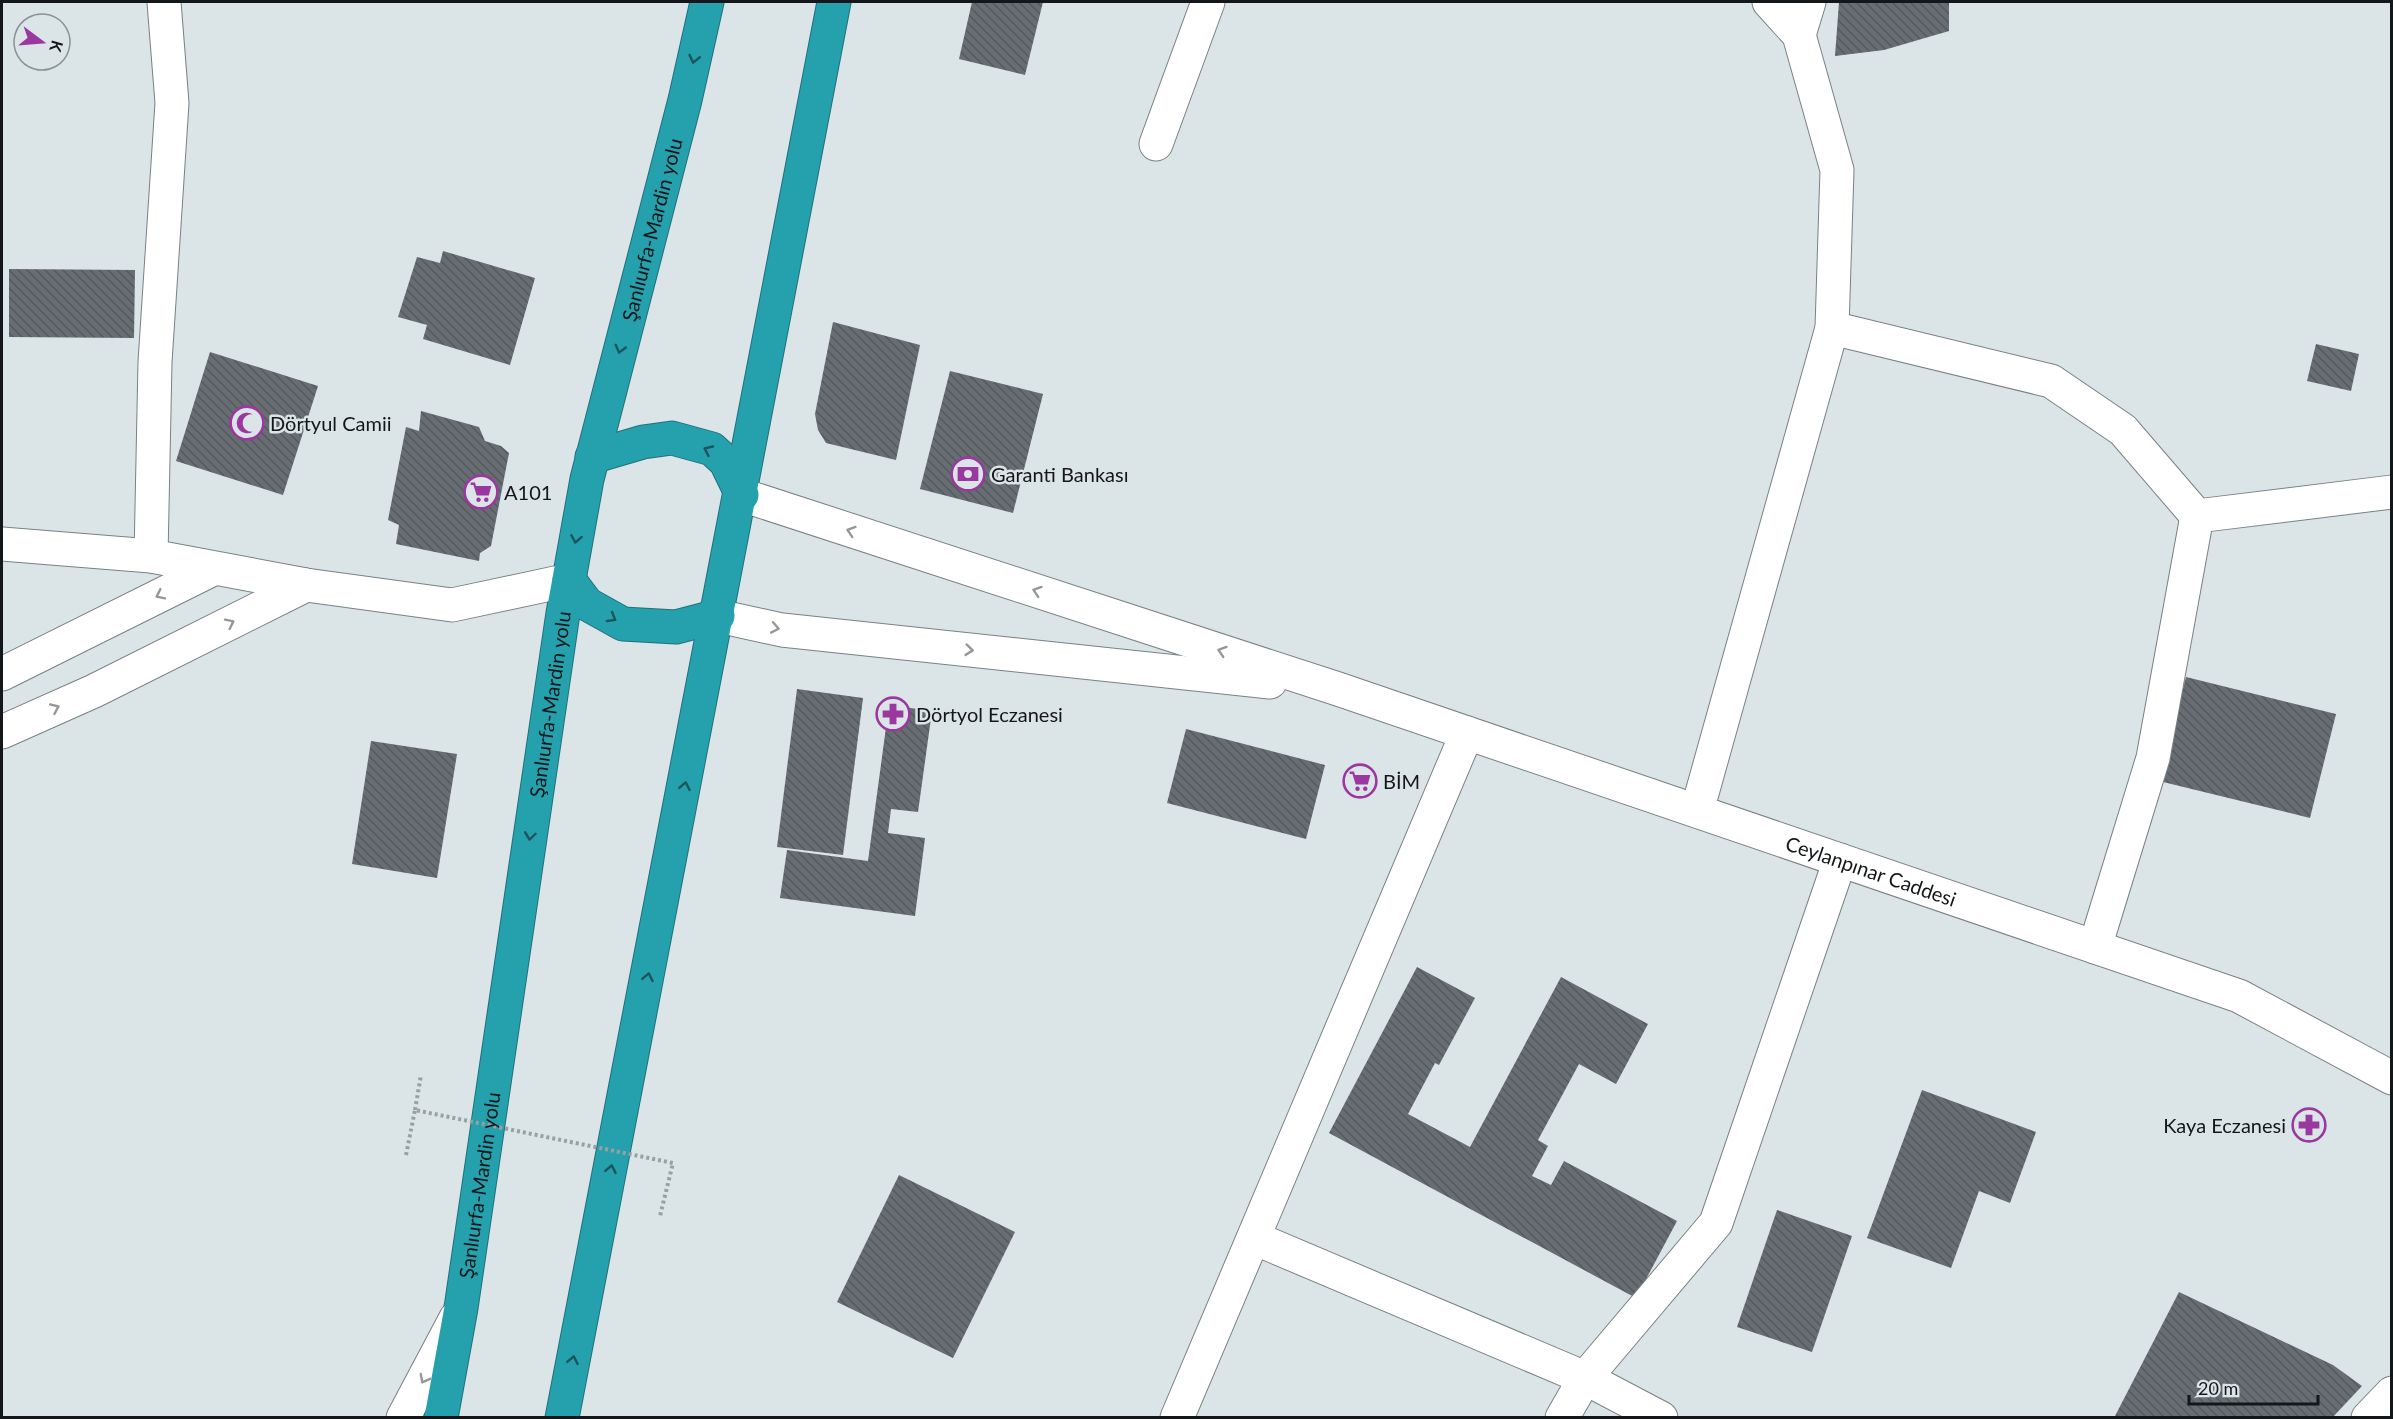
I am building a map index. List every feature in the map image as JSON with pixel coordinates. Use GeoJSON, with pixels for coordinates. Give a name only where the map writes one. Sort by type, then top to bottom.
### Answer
{"type":"FeatureCollection","features":[{"type":"Feature","properties":{"kind":"highway","name":"Şanlıurfa-Mardin yolu"},"geometry":{"type":"LineString","coordinates":[[441,1418],[461,1308],[569,580],[592,457],[685,100],[707,2]]}},
{"type":"Feature","properties":{"kind":"highway"},"geometry":{"type":"LineString","coordinates":[[562,1418],[718,616],[834,2]]}},
{"type":"Feature","properties":{"kind":"highway"},"geometry":{"type":"LineString","coordinates":[[592,457],[643,442],[672,438],[712,449],[726,462],[741,495]]}},
{"type":"Feature","properties":{"kind":"highway"},"geometry":{"type":"LineString","coordinates":[[569,580],[587,604],[623,624],[675,627],[718,616]]}},
{"type":"Feature","properties":{"kind":"street"},"geometry":{"type":"LineString","coordinates":[[151,555],[155,362],[172,103],[164,2]]}},
{"type":"Feature","properties":{"kind":"street"},"geometry":{"type":"LineString","coordinates":[[1156,144],[1208,2]]}},
{"type":"Feature","properties":{"kind":"street"},"geometry":{"type":"LineString","coordinates":[[1697,811],[1832,328],[1837,170],[1799,35],[1768,2]]}},
{"type":"Feature","properties":{"kind":"street"},"geometry":{"type":"LineString","coordinates":[[1799,35],[1809,2]]}},
{"type":"Feature","properties":{"kind":"street"},"geometry":{"type":"LineString","coordinates":[[1832,328],[2051,381],[2123,430],[2197,516]]}},
{"type":"Feature","properties":{"kind":"street"},"geometry":{"type":"LineString","coordinates":[[2197,516],[2391,492]]}},
{"type":"Feature","properties":{"kind":"street"},"geometry":{"type":"LineString","coordinates":[[741,495],[1338,689]]}},
{"type":"Feature","properties":{"kind":"street"},"geometry":{"type":"LineString","coordinates":[[2096,947],[2153,758],[2197,516]]}},
{"type":"Feature","properties":{"kind":"street"},"geometry":{"type":"LineString","coordinates":[[2,544],[151,555],[213,569],[306,585],[452,605],[569,580]]}},
{"type":"Feature","properties":{"kind":"street"},"geometry":{"type":"LineString","coordinates":[[2,674],[213,569]]}},
{"type":"Feature","properties":{"kind":"street"},"geometry":{"type":"LineString","coordinates":[[2,732],[94,691],[306,585]]}},
{"type":"Feature","properties":{"kind":"street"},"geometry":{"type":"LineString","coordinates":[[718,616],[782,630],[1338,689]]}},
{"type":"Feature","properties":{"kind":"street","name":"Ceylanpınar Caddesi"},"geometry":{"type":"LineString","coordinates":[[1338,689],[2239,996],[2391,1078]]}},
{"type":"Feature","properties":{"kind":"street"},"geometry":{"type":"LineString","coordinates":[[1177,1418],[1467,733]]}},
{"type":"Feature","properties":{"kind":"street"},"geometry":{"type":"LineString","coordinates":[[1562,1418],[1585,1378],[1716,1223],[1840,860]]}},
{"type":"Feature","properties":{"kind":"street"},"geometry":{"type":"LineString","coordinates":[[1254,1238],[1585,1378],[1661,1418]]}},
{"type":"Feature","properties":{"kind":"street"},"geometry":{"type":"LineString","coordinates":[[403,1418],[461,1308]]}},
{"type":"Feature","properties":{"kind":"street"},"geometry":{"type":"LineString","coordinates":[[2368,1418],[2391,1393]]}},
{"type":"Feature","properties":{"kind":"path"},"geometry":{"type":"LineString","coordinates":[[406,1155],[421,1075]]}},
{"type":"Feature","properties":{"kind":"path"},"geometry":{"type":"LineString","coordinates":[[415,1110],[673,1163],[660,1216]]}},
{"type":"Feature","properties":{"kind":"building"},"geometry":{"type":"Polygon","coordinates":[[[972,2],[1043,2],[1025,75],[959,59],[972,2]]]}},
{"type":"Feature","properties":{"kind":"building"},"geometry":{"type":"Polygon","coordinates":[[[1839,2],[1949,2],[1949,31],[1884,50],[1835,56],[1839,2]]]}},
{"type":"Feature","properties":{"kind":"building"},"geometry":{"type":"Polygon","coordinates":[[[443,251],[535,278],[510,365],[423,339],[427,325],[398,317],[417,257],[440,263],[443,251]]]}},
{"type":"Feature","properties":{"kind":"building"},"geometry":{"type":"Polygon","coordinates":[[[9,269],[135,270],[134,338],[9,337],[9,269]]]}},
{"type":"Feature","properties":{"kind":"building"},"geometry":{"type":"Polygon","coordinates":[[[833,322],[920,345],[896,460],[826,443],[818,430],[815,414],[833,322]]]}},
{"type":"Feature","properties":{"kind":"building"},"geometry":{"type":"Polygon","coordinates":[[[2316,344],[2359,354],[2351,391],[2307,381],[2316,344]]]}},
{"type":"Feature","properties":{"kind":"building","name":"Dörtyul Camii"},"geometry":{"type":"Polygon","coordinates":[[[210,352],[318,386],[283,495],[176,461],[210,352]]]}},
{"type":"Feature","properties":{"kind":"building"},"geometry":{"type":"Polygon","coordinates":[[[950,371],[1043,394],[1013,513],[920,489],[950,371]]]}},
{"type":"Feature","properties":{"kind":"building"},"geometry":{"type":"Polygon","coordinates":[[[421,411],[479,427],[485,441],[501,446],[509,453],[491,546],[480,553],[479,561],[396,544],[399,525],[388,520],[406,427],[419,431],[421,411]]]}},
{"type":"Feature","properties":{"kind":"building"},"geometry":{"type":"Polygon","coordinates":[[[2186,677],[2336,714],[2310,818],[2159,781],[2186,677]]]}},
{"type":"Feature","properties":{"kind":"building"},"geometry":{"type":"Polygon","coordinates":[[[797,689],[863,698],[843,855],[777,847],[797,689]]]}},
{"type":"Feature","properties":{"kind":"building"},"geometry":{"type":"Polygon","coordinates":[[[889,705],[932,711],[918,812],[891,809],[888,833],[925,838],[915,916],[780,898],[787,850],[868,861],[889,705]]]}},
{"type":"Feature","properties":{"kind":"building"},"geometry":{"type":"Polygon","coordinates":[[[1186,729],[1325,765],[1306,839],[1167,803],[1186,729]]]}},
{"type":"Feature","properties":{"kind":"building"},"geometry":{"type":"Polygon","coordinates":[[[371,741],[457,754],[437,878],[352,864],[371,741]]]}},
{"type":"Feature","properties":{"kind":"building"},"geometry":{"type":"Polygon","coordinates":[[[1417,967],[1475,998],[1439,1065],[1435,1063],[1408,1114],[1470,1147],[1561,977],[1648,1024],[1616,1084],[1579,1064],[1538,1140],[1548,1146],[1532,1176],[1551,1185],[1564,1161],[1677,1221],[1636,1298],[1329,1133],[1417,967]]]}},
{"type":"Feature","properties":{"kind":"building"},"geometry":{"type":"Polygon","coordinates":[[[1922,1090],[2036,1132],[2010,1203],[1979,1191],[1951,1268],[1867,1238],[1922,1090]]]}},
{"type":"Feature","properties":{"kind":"building"},"geometry":{"type":"Polygon","coordinates":[[[899,1175],[1015,1232],[953,1358],[837,1302],[899,1175]]]}},
{"type":"Feature","properties":{"kind":"building"},"geometry":{"type":"Polygon","coordinates":[[[1777,1210],[1852,1236],[1812,1352],[1737,1327],[1777,1210]]]}},
{"type":"Feature","properties":{"kind":"building"},"geometry":{"type":"Polygon","coordinates":[[[2179,1292],[2333,1365],[2362,1386],[2332,1418],[2114,1418],[2179,1292]]]}},
{"type":"Feature","properties":{"kind":"place","name":"Dörtyul Camii"},"geometry":{"type":"Point","coordinates":[247,423]}},
{"type":"Feature","properties":{"kind":"place","name":"Garanti Bankası"},"geometry":{"type":"Point","coordinates":[968,474]}},
{"type":"Feature","properties":{"kind":"place","name":"A101"},"geometry":{"type":"Point","coordinates":[481,492]}},
{"type":"Feature","properties":{"kind":"place","name":"Dörtyol Eczanesi"},"geometry":{"type":"Point","coordinates":[893,714]}},
{"type":"Feature","properties":{"kind":"place","name":"BİM"},"geometry":{"type":"Point","coordinates":[1360,781]}},
{"type":"Feature","properties":{"kind":"place","name":"Kaya Eczanesi"},"geometry":{"type":"Point","coordinates":[2309,1125]}}]}
